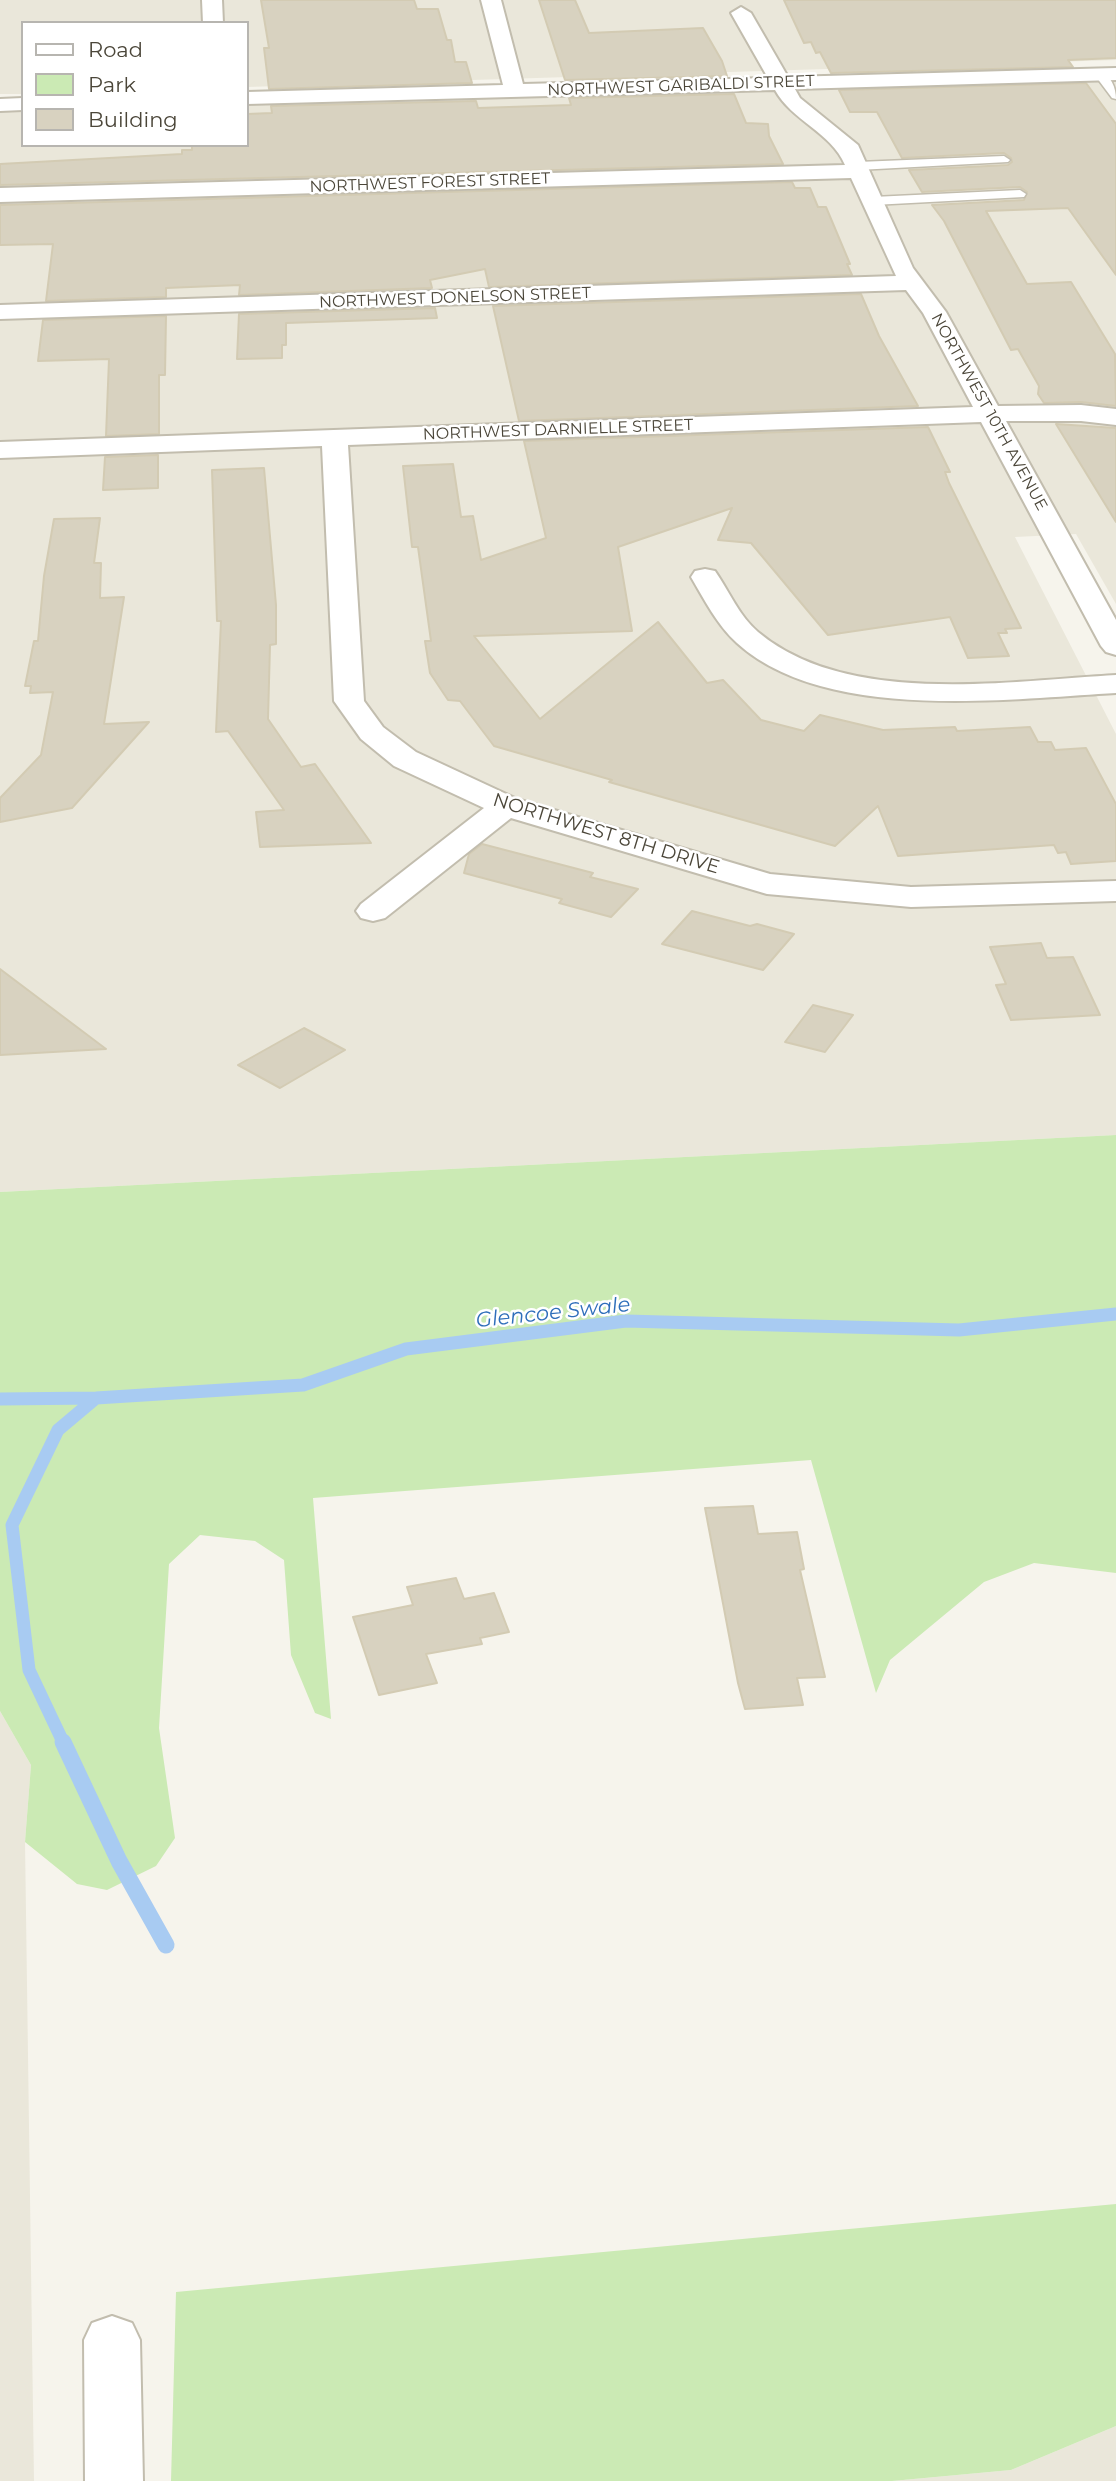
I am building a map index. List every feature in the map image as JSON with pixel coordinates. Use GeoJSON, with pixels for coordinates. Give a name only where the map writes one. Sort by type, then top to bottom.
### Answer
{"type":"FeatureCollection","features":[{"type":"Feature","properties":{"kind":"street"},"geometry":{"type":"LineString","coordinates":[[212,0],[213,21]]}},
{"type":"Feature","properties":{"kind":"street"},"geometry":{"type":"LineString","coordinates":[[491,0],[515,91]]}},
{"type":"Feature","properties":{"kind":"street","name":"NORTHWEST 10TH AVENUE"},"geometry":{"type":"LineString","coordinates":[[741,13],[780,83],[799,110],[847,145],[911,283],[934,312],[992,414],[1116,646]]}},
{"type":"Feature","properties":{"kind":"street","name":"NORTHWEST GARIBALDI STREET"},"geometry":{"type":"LineString","coordinates":[[248,98],[1108,74]]}},
{"type":"Feature","properties":{"kind":"street"},"geometry":{"type":"LineString","coordinates":[[0,105],[21,104]]}},
{"type":"Feature","properties":{"kind":"street","name":"NORTHWEST FOREST STREET"},"geometry":{"type":"LineString","coordinates":[[0,195],[859,168]]}},
{"type":"Feature","properties":{"kind":"street","name":"NORTHWEST DONELSON STREET"},"geometry":{"type":"LineString","coordinates":[[0,312],[911,283]]}},
{"type":"Feature","properties":{"kind":"street","name":"NORTHWEST DARNIELLE STREET"},"geometry":{"type":"LineString","coordinates":[[1,457],[335,438],[992,414],[1054,412],[1116,417]]}},
{"type":"Feature","properties":{"kind":"street","name":"NORTHWEST 8TH DRIVE"},"geometry":{"type":"LineString","coordinates":[[335,438],[349,701],[372,733],[405,759],[506,806],[767,884],[911,897],[1116,891]]}},
{"type":"Feature","properties":{"kind":"street"},"geometry":{"type":"LineString","coordinates":[[705,577],[719,601],[748,639],[783,662],[835,681],[895,691],[942,692],[1116,684]]}},
{"type":"Feature","properties":{"kind":"street"},"geometry":{"type":"LineString","coordinates":[[373,911],[506,806]]}},
{"type":"Feature","properties":{"kind":"street"},"geometry":{"type":"LineString","coordinates":[[112,2340],[114,2481]]}},
{"type":"Feature","properties":{"kind":"lane"},"geometry":{"type":"LineString","coordinates":[[1108,74],[1116,96]]}},
{"type":"Feature","properties":{"kind":"lane"},"geometry":{"type":"LineString","coordinates":[[859,168],[1004,160]]}},
{"type":"Feature","properties":{"kind":"lane"},"geometry":{"type":"LineString","coordinates":[[873,201],[1020,194]]}},
{"type":"Feature","properties":{"kind":"shaded area"},"geometry":{"type":"Polygon","coordinates":[[[0,0],[1116,0],[1116,60],[248,87],[248,21],[21,21],[21,94],[0,94],[0,0]]]}},
{"type":"Feature","properties":{"kind":"shaded area"},"geometry":{"type":"Polygon","coordinates":[[[1116,78],[1116,604],[1076,534],[1015,537],[1116,734],[1116,1135],[0,1192],[0,111],[21,110],[21,147],[248,147],[248,103],[1116,78]]]}},
{"type":"Feature","properties":{"kind":"shaded area"},"geometry":{"type":"Polygon","coordinates":[[[0,1711],[31,1765],[25,1842],[34,2481],[0,2481],[0,1711]]]}},
{"type":"Feature","properties":{"kind":"shaded area"},"geometry":{"type":"Polygon","coordinates":[[[1116,2426],[1116,2481],[892,2481],[1011,2470],[1116,2426]]]}},
{"type":"Feature","properties":{"kind":"green space"},"geometry":{"type":"Polygon","coordinates":[[[1116,1135],[1116,1573],[1034,1563],[984,1582],[890,1660],[876,1693],[811,1460],[313,1498],[331,1719],[315,1713],[291,1655],[284,1560],[255,1541],[200,1535],[169,1564],[159,1728],[175,1838],[156,1866],[107,1890],[77,1884],[25,1842],[31,1765],[0,1711],[0,1192],[1116,1135]]]}},
{"type":"Feature","properties":{"kind":"green space"},"geometry":{"type":"Polygon","coordinates":[[[1116,2204],[1116,2426],[1011,2470],[892,2481],[171,2481],[176,2292],[1116,2204]]]}},
{"type":"Feature","properties":{"kind":"building"},"geometry":{"type":"Polygon","coordinates":[[[261,0],[414,0],[417,9],[438,9],[447,40],[451,40],[455,62],[466,62],[472,83],[269,89],[264,48],[269,48],[261,0]]]}},
{"type":"Feature","properties":{"kind":"building"},"geometry":{"type":"Polygon","coordinates":[[[539,0],[575,0],[589,33],[703,28],[722,61],[727,76],[565,80],[539,0]]]}},
{"type":"Feature","properties":{"kind":"building"},"geometry":{"type":"Polygon","coordinates":[[[784,0],[1116,0],[1116,58],[1068,60],[1073,67],[831,73],[820,52],[816,53],[811,42],[804,43],[784,0]]]}},
{"type":"Feature","properties":{"kind":"building"},"geometry":{"type":"Polygon","coordinates":[[[1086,83],[1116,124],[1116,275],[1068,208],[986,211],[1027,284],[1071,282],[1115,354],[1116,406],[1081,402],[1044,403],[1038,394],[1039,386],[1018,349],[1011,350],[944,221],[932,205],[1024,200],[1027,192],[1020,187],[922,192],[909,170],[1008,165],[1012,162],[1011,158],[1004,153],[902,158],[877,112],[850,112],[839,90],[1086,83]]]}},
{"type":"Feature","properties":{"kind":"building"},"geometry":{"type":"Polygon","coordinates":[[[734,94],[746,123],[768,124],[769,136],[783,164],[0,185],[0,164],[182,154],[182,150],[192,150],[192,147],[248,147],[248,114],[272,113],[271,106],[476,101],[478,108],[571,105],[569,98],[734,94]]]}},
{"type":"Feature","properties":{"kind":"building"},"geometry":{"type":"Polygon","coordinates":[[[792,182],[795,188],[810,188],[818,207],[826,207],[852,275],[489,287],[485,269],[430,280],[432,288],[239,295],[240,285],[166,288],[166,297],[46,301],[53,244],[0,245],[0,205],[792,182]]]}},
{"type":"Feature","properties":{"kind":"building"},"geometry":{"type":"Polygon","coordinates":[[[861,294],[879,336],[918,406],[519,421],[493,306],[861,294]]]}},
{"type":"Feature","properties":{"kind":"building"},"geometry":{"type":"Polygon","coordinates":[[[435,308],[437,318],[286,323],[286,345],[282,345],[282,358],[237,359],[239,314],[435,308]]]}},
{"type":"Feature","properties":{"kind":"building"},"geometry":{"type":"Polygon","coordinates":[[[166,316],[165,375],[159,375],[159,434],[106,436],[109,359],[38,361],[43,320],[166,316]]]}},
{"type":"Feature","properties":{"kind":"building"},"geometry":{"type":"Polygon","coordinates":[[[1056,424],[1116,428],[1116,522],[1056,424]]]}},
{"type":"Feature","properties":{"kind":"building"},"geometry":{"type":"Polygon","coordinates":[[[928,427],[950,472],[945,472],[949,483],[1021,628],[1005,629],[1007,633],[998,633],[1009,656],[968,658],[950,617],[828,635],[751,543],[718,540],[732,508],[618,547],[632,631],[474,636],[540,719],[658,622],[707,683],[723,680],[761,720],[804,731],[820,715],[883,730],[955,727],[957,731],[1030,727],[1038,742],[1051,742],[1055,750],[1086,748],[1116,804],[1116,861],[1071,864],[1066,852],[1058,853],[1054,845],[898,856],[878,806],[835,846],[609,782],[612,780],[494,746],[460,701],[448,700],[430,673],[425,641],[431,641],[418,547],[412,547],[403,466],[453,464],[461,517],[473,516],[481,560],[546,538],[524,441],[928,427]]]}},
{"type":"Feature","properties":{"kind":"building"},"geometry":{"type":"Polygon","coordinates":[[[158,455],[158,488],[103,490],[105,457],[158,455]]]}},
{"type":"Feature","properties":{"kind":"building"},"geometry":{"type":"Polygon","coordinates":[[[264,468],[276,605],[276,644],[270,645],[268,719],[301,767],[315,764],[371,843],[260,847],[256,812],[284,810],[228,731],[216,732],[221,621],[217,621],[212,470],[264,468]]]}},
{"type":"Feature","properties":{"kind":"building"},"geometry":{"type":"Polygon","coordinates":[[[100,518],[94,563],[101,563],[100,598],[124,597],[104,724],[149,722],[72,808],[0,822],[0,798],[41,755],[53,692],[30,693],[31,686],[25,686],[34,641],[38,641],[44,576],[54,519],[100,518]]]}},
{"type":"Feature","properties":{"kind":"building"},"geometry":{"type":"Polygon","coordinates":[[[482,844],[593,873],[590,877],[638,889],[611,917],[559,903],[562,899],[464,873],[469,854],[482,844]]]}},
{"type":"Feature","properties":{"kind":"building"},"geometry":{"type":"Polygon","coordinates":[[[692,911],[794,934],[763,970],[662,944],[692,911]]]}},
{"type":"Feature","properties":{"kind":"building"},"geometry":{"type":"Polygon","coordinates":[[[1041,943],[1047,958],[1073,957],[1100,1015],[1011,1020],[996,985],[1006,984],[990,947],[1041,943]]]}},
{"type":"Feature","properties":{"kind":"building"},"geometry":{"type":"Polygon","coordinates":[[[0,969],[106,1049],[0,1055],[0,969]]]}},
{"type":"Feature","properties":{"kind":"building"},"geometry":{"type":"Polygon","coordinates":[[[813,1005],[853,1015],[825,1052],[785,1042],[813,1005]]]}},
{"type":"Feature","properties":{"kind":"building"},"geometry":{"type":"Polygon","coordinates":[[[304,1028],[345,1050],[280,1088],[238,1065],[304,1028]]]}},
{"type":"Feature","properties":{"kind":"building"},"geometry":{"type":"Polygon","coordinates":[[[753,1506],[758,1534],[797,1532],[804,1569],[800,1570],[825,1677],[797,1678],[803,1705],[745,1709],[738,1683],[705,1508],[753,1506]]]}},
{"type":"Feature","properties":{"kind":"building"},"geometry":{"type":"Polygon","coordinates":[[[456,1578],[464,1599],[494,1593],[509,1632],[480,1638],[482,1644],[426,1654],[437,1683],[379,1695],[353,1617],[413,1605],[407,1587],[456,1578]]]}},
{"type":"Feature","properties":{"kind":"waterway","name":"Glencoe Swale"},"geometry":{"type":"LineString","coordinates":[[96,1398],[303,1385],[406,1349],[626,1321],[959,1330],[1116,1314]]}},
{"type":"Feature","properties":{"kind":"waterway","name":"Glencoe Swale"},"geometry":{"type":"LineString","coordinates":[[0,1399],[96,1398]]}},
{"type":"Feature","properties":{"kind":"waterway"},"geometry":{"type":"LineString","coordinates":[[64,1744],[29,1670],[12,1525],[58,1430],[96,1398]]}},
{"type":"Feature","properties":{"kind":"waterway"},"geometry":{"type":"LineString","coordinates":[[63,1742],[119,1861],[166,1945]]}}]}
